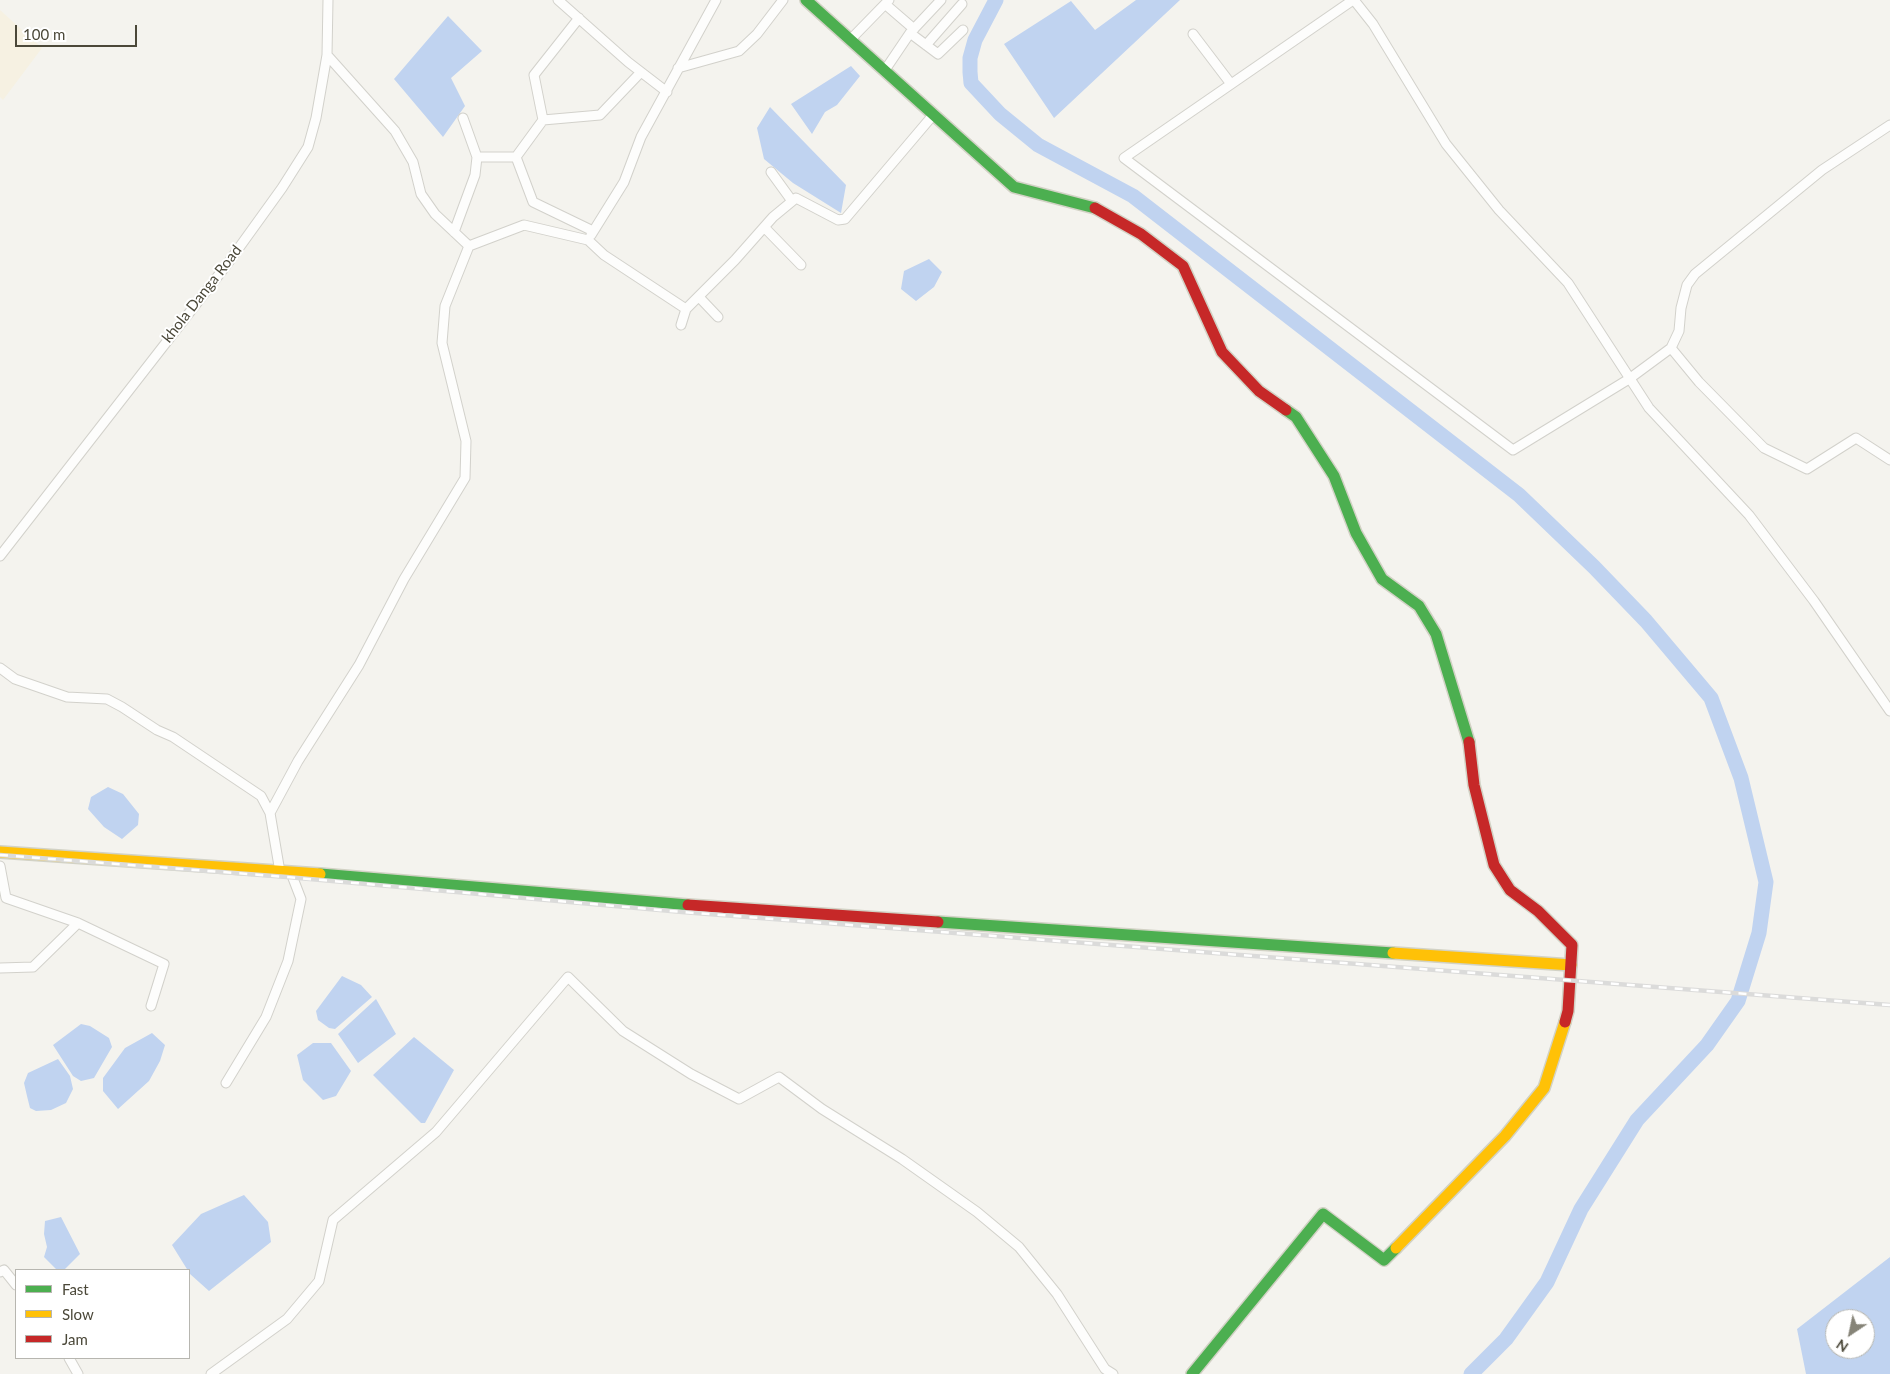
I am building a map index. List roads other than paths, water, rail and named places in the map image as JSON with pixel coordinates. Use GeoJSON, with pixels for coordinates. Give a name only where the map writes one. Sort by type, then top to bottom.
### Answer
{"type":"FeatureCollection","features":[{"type":"Feature","properties":{"kind":"street","name":"khola Danga Road"},"geometry":{"type":"LineString","coordinates":[[0,556],[228,263],[282,188],[308,147],[316,118],[327,55],[328,0]]}},
{"type":"Feature","properties":{"kind":"street"},"geometry":{"type":"LineString","coordinates":[[558,0],[667,92]]}},
{"type":"Feature","properties":{"kind":"street"},"geometry":{"type":"LineString","coordinates":[[588,240],[624,182],[641,136],[667,92],[678,68],[716,0]]}},
{"type":"Feature","properties":{"kind":"street"},"geometry":{"type":"LineString","coordinates":[[678,68],[739,51],[757,34],[783,0]]}},
{"type":"Feature","properties":{"kind":"street"},"geometry":{"type":"LineString","coordinates":[[806,0],[1014,187],[1094,208],[1141,234],[1183,266],[1222,352],[1259,391],[1296,417],[1334,476],[1356,533],[1382,579],[1419,606],[1436,634],[1471,748],[1474,785],[1494,866],[1510,890],[1538,911],[1572,945],[1568,1011],[1544,1088],[1505,1136],[1384,1260],[1323,1214],[1192,1374]]}},
{"type":"Feature","properties":{"kind":"street"},"geometry":{"type":"LineString","coordinates":[[885,70],[912,31],[941,0]]}},
{"type":"Feature","properties":{"kind":"street"},"geometry":{"type":"LineString","coordinates":[[1890,125],[1822,170],[1695,274],[1687,285],[1681,308],[1679,331],[1671,348],[1629,379],[1513,450],[1124,158],[1353,0],[1373,24],[1446,144],[1499,210],[1568,283],[1629,379],[1649,408],[1749,515],[1814,601],[1890,710]]}},
{"type":"Feature","properties":{"kind":"street"},"geometry":{"type":"LineString","coordinates":[[851,39],[887,2],[912,31],[938,54],[963,30]]}},
{"type":"Feature","properties":{"kind":"street"},"geometry":{"type":"LineString","coordinates":[[926,45],[962,4]]}},
{"type":"Feature","properties":{"kind":"street"},"geometry":{"type":"LineString","coordinates":[[516,157],[543,120],[534,75],[579,18]]}},
{"type":"Feature","properties":{"kind":"street"},"geometry":{"type":"LineString","coordinates":[[1193,34],[1231,84]]}},
{"type":"Feature","properties":{"kind":"street"},"geometry":{"type":"LineString","coordinates":[[327,55],[395,131],[413,162],[421,194],[435,214],[469,246]]}},
{"type":"Feature","properties":{"kind":"street"},"geometry":{"type":"LineString","coordinates":[[543,120],[600,115],[641,72]]}},
{"type":"Feature","properties":{"kind":"street"},"geometry":{"type":"LineString","coordinates":[[681,324],[686,309],[764,227],[796,198],[838,220],[845,219],[934,114]]}},
{"type":"Feature","properties":{"kind":"street"},"geometry":{"type":"LineString","coordinates":[[454,232],[475,175],[477,157],[463,118]]}},
{"type":"Feature","properties":{"kind":"street"},"geometry":{"type":"LineString","coordinates":[[477,157],[516,157]]}},
{"type":"Feature","properties":{"kind":"street"},"geometry":{"type":"LineString","coordinates":[[516,157],[532,202],[593,231]]}},
{"type":"Feature","properties":{"kind":"street"},"geometry":{"type":"LineString","coordinates":[[770,172],[792,202]]}},
{"type":"Feature","properties":{"kind":"street"},"geometry":{"type":"LineString","coordinates":[[270,813],[298,760],[359,665],[404,579],[464,478],[466,440],[442,343],[445,306],[469,246],[524,225],[588,240],[604,255],[686,309]]}},
{"type":"Feature","properties":{"kind":"street"},"geometry":{"type":"LineString","coordinates":[[764,227],[801,266]]}},
{"type":"Feature","properties":{"kind":"street"},"geometry":{"type":"LineString","coordinates":[[699,297],[718,317]]}},
{"type":"Feature","properties":{"kind":"street"},"geometry":{"type":"LineString","coordinates":[[1671,348],[1699,382],[1764,448],[1808,469],[1856,438],[1890,460]]}},
{"type":"Feature","properties":{"kind":"street"},"geometry":{"type":"LineString","coordinates":[[0,668],[15,679],[67,697],[107,699],[122,707],[157,730],[172,737],[260,796],[270,813],[286,872],[300,899],[288,961],[266,1017],[226,1083]]}},
{"type":"Feature","properties":{"kind":"street"},"geometry":{"type":"LineString","coordinates":[[0,852],[429,882],[598,899],[1571,965]]}},
{"type":"Feature","properties":{"kind":"street"},"geometry":{"type":"LineString","coordinates":[[0,866],[6,898],[78,923],[164,964],[152,1006]]}},
{"type":"Feature","properties":{"kind":"street"},"geometry":{"type":"LineString","coordinates":[[0,968],[33,967],[78,923]]}},
{"type":"Feature","properties":{"kind":"street"},"geometry":{"type":"LineString","coordinates":[[211,1374],[287,1319],[319,1281],[333,1220],[436,1132],[568,977],[622,1031],[690,1074],[739,1099],[779,1077],[822,1109],[902,1159],[977,1212],[1018,1247],[1057,1294],[1105,1369],[1113,1374]]}},
{"type":"Feature","properties":{"kind":"street"},"geometry":{"type":"LineString","coordinates":[[0,1272],[4,1270],[15,1284]]}},
{"type":"Feature","properties":{"kind":"street"},"geometry":{"type":"LineString","coordinates":[[70,1359],[78,1374]]}},
{"type":"Feature","properties":{"kind":"water"},"geometry":{"type":"Polygon","coordinates":[[[1136,0],[1180,0],[1054,118],[1004,44],[1071,1],[1095,30],[1136,0]]]}},
{"type":"Feature","properties":{"kind":"water"},"geometry":{"type":"Polygon","coordinates":[[[448,16],[482,51],[451,78],[465,106],[443,137],[394,79],[448,16]]]}},
{"type":"Feature","properties":{"kind":"water"},"geometry":{"type":"Polygon","coordinates":[[[851,66],[860,76],[837,105],[825,112],[812,134],[791,104],[851,66]]]}},
{"type":"Feature","properties":{"kind":"water"},"geometry":{"type":"Polygon","coordinates":[[[770,107],[846,185],[841,213],[793,183],[764,159],[757,128],[770,107]]]}},
{"type":"Feature","properties":{"kind":"water"},"geometry":{"type":"Polygon","coordinates":[[[929,259],[942,272],[934,287],[916,301],[901,289],[904,271],[929,259]]]}},
{"type":"Feature","properties":{"kind":"water"},"geometry":{"type":"Polygon","coordinates":[[[108,787],[123,794],[139,814],[138,825],[122,839],[104,827],[88,809],[91,797],[108,787]]]}},
{"type":"Feature","properties":{"kind":"water"},"geometry":{"type":"Polygon","coordinates":[[[342,976],[361,985],[372,997],[335,1029],[329,1028],[318,1020],[316,1011],[342,976]]]}},
{"type":"Feature","properties":{"kind":"water"},"geometry":{"type":"Polygon","coordinates":[[[376,999],[396,1034],[358,1063],[338,1034],[376,999]]]}},
{"type":"Feature","properties":{"kind":"water"},"geometry":{"type":"Polygon","coordinates":[[[81,1024],[90,1026],[109,1038],[112,1047],[94,1078],[81,1081],[73,1076],[53,1045],[81,1024]]]}},
{"type":"Feature","properties":{"kind":"water"},"geometry":{"type":"Polygon","coordinates":[[[152,1033],[165,1045],[160,1061],[149,1081],[118,1109],[103,1091],[103,1078],[125,1048],[152,1033]]]}},
{"type":"Feature","properties":{"kind":"water"},"geometry":{"type":"Polygon","coordinates":[[[414,1037],[454,1070],[425,1123],[421,1123],[373,1075],[414,1037]]]}},
{"type":"Feature","properties":{"kind":"water"},"geometry":{"type":"Polygon","coordinates":[[[313,1043],[331,1043],[351,1071],[336,1096],[323,1100],[303,1080],[297,1055],[313,1043]]]}},
{"type":"Feature","properties":{"kind":"water"},"geometry":{"type":"Polygon","coordinates":[[[58,1059],[70,1076],[73,1089],[66,1103],[51,1110],[36,1111],[30,1108],[24,1083],[28,1073],[58,1059]]]}},
{"type":"Feature","properties":{"kind":"water"},"geometry":{"type":"Polygon","coordinates":[[[244,1195],[268,1222],[271,1242],[209,1291],[190,1274],[190,1269],[187,1269],[172,1245],[201,1214],[244,1195]]]}},
{"type":"Feature","properties":{"kind":"water"},"geometry":{"type":"Polygon","coordinates":[[[61,1217],[80,1254],[65,1269],[56,1269],[44,1257],[47,1247],[44,1234],[45,1221],[61,1217]]]}},
{"type":"Feature","properties":{"kind":"water"},"geometry":{"type":"Polygon","coordinates":[[[1890,1257],[1890,1374],[1806,1374],[1797,1329],[1890,1257]]]}},
{"type":"Feature","properties":{"kind":"waterway"},"geometry":{"type":"LineString","coordinates":[[996,0],[975,40],[970,58],[970,72],[971,83],[1000,114],[1038,145],[1133,196],[1519,495],[1594,567],[1646,621],[1711,698],[1741,778],[1766,882],[1759,933],[1738,1001],[1707,1045],[1637,1120],[1581,1209],[1547,1282],[1506,1339],[1471,1374]]}},
{"type":"Feature","properties":{"kind":"railway"},"geometry":{"type":"LineString","coordinates":[[0,855],[287,877],[682,912],[1890,1005]]}}]}
